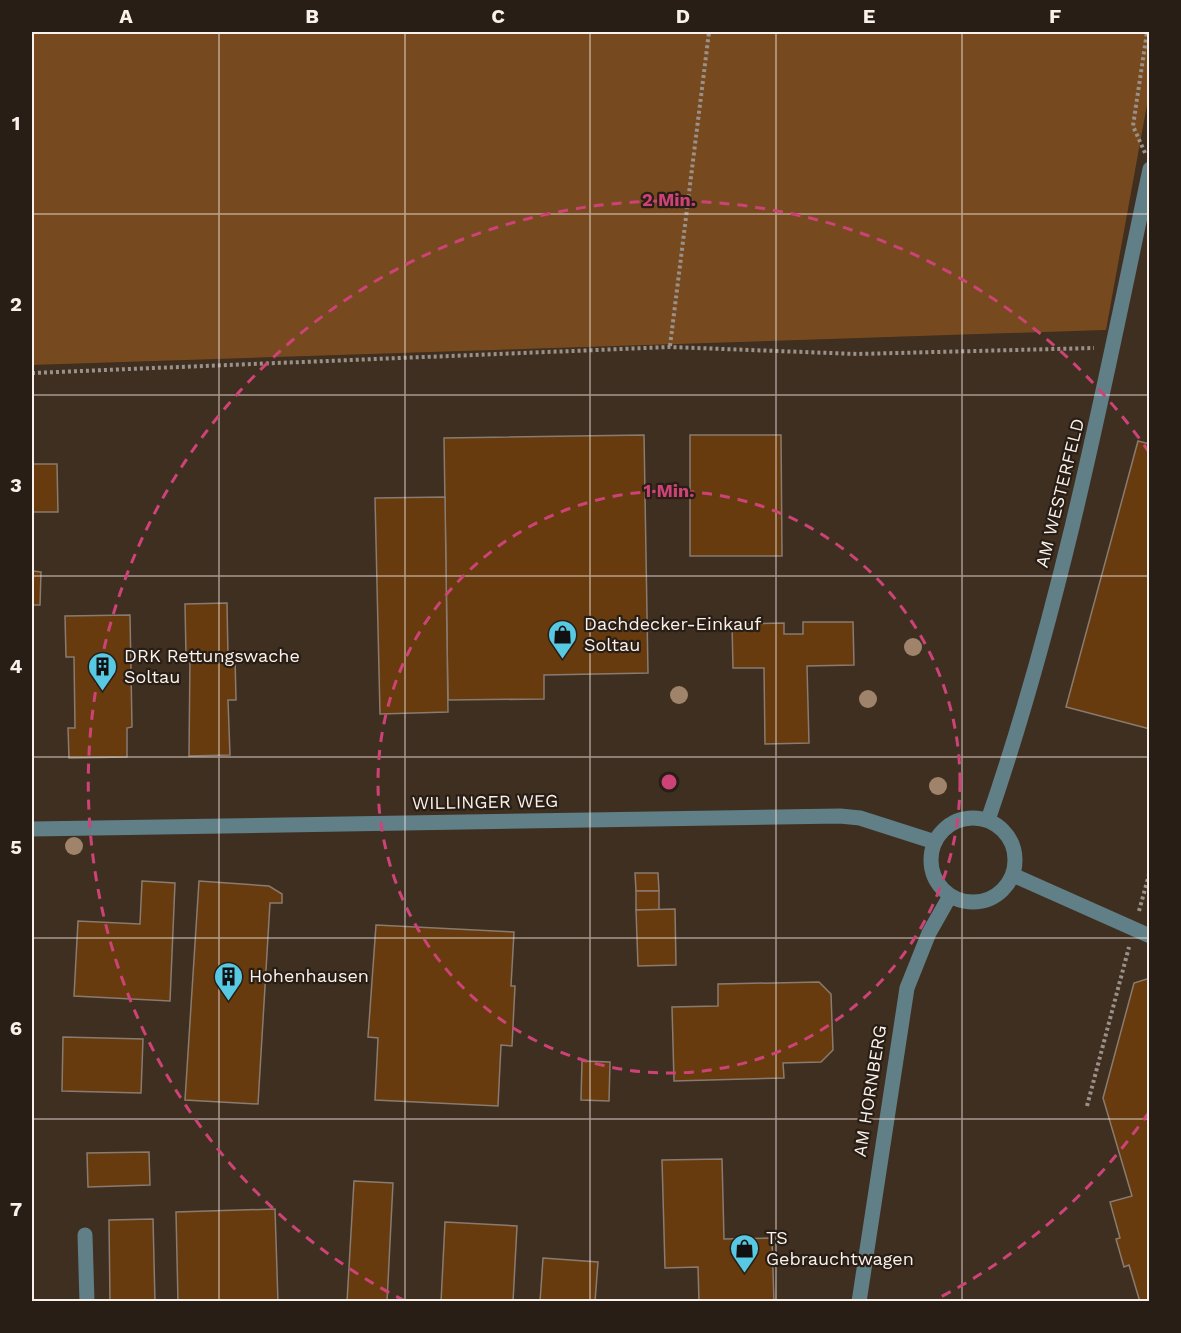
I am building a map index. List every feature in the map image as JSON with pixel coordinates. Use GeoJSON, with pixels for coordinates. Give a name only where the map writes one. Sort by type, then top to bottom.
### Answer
{"type":"FeatureCollection","features":[{"type":"Feature","properties":{"kind":"street","name":"AM WESTERFELD"},"geometry":{"type":"LineString","coordinates":[[988,820],[1006,767],[1086,473],[1113,347],[1147,162]]}},
{"type":"Feature","properties":{"kind":"street","name":"WILLINGER WEG"},"geometry":{"type":"LineString","coordinates":[[32,829],[840,816],[860,818],[934,842]]}},
{"type":"Feature","properties":{"kind":"street"},"geometry":{"type":"LineString","coordinates":[[963,819],[988,820],[1009,837],[1016,862],[1013,875],[1005,888],[986,900],[964,902],[950,896],[941,888],[931,866],[934,842],[951,824],[963,819]]}},
{"type":"Feature","properties":{"kind":"street"},"geometry":{"type":"LineString","coordinates":[[1013,875],[1149,936]]}},
{"type":"Feature","properties":{"kind":"street","name":"AM HORNBERG"},"geometry":{"type":"LineString","coordinates":[[859,1302],[907,988],[929,933],[950,896]]}},
{"type":"Feature","properties":{"kind":"street"},"geometry":{"type":"LineString","coordinates":[[85,1235],[87,1302]]}},
{"type":"Feature","properties":{"kind":"path"},"geometry":{"type":"LineString","coordinates":[[670,346],[709,32]]}},
{"type":"Feature","properties":{"kind":"path"},"geometry":{"type":"LineString","coordinates":[[1147,32],[1133,126],[1147,162]]}},
{"type":"Feature","properties":{"kind":"path"},"geometry":{"type":"LineString","coordinates":[[32,373],[670,346],[857,354],[1113,347]]}},
{"type":"Feature","properties":{"kind":"path"},"geometry":{"type":"LineString","coordinates":[[1087,1106],[1149,871]]}},
{"type":"Feature","properties":{"kind":"shaded area"},"geometry":{"type":"Polygon","coordinates":[[[32,32],[1149,32],[1149,94],[1106,330],[32,365],[32,32]]]}},
{"type":"Feature","properties":{"kind":"shaded area"},"geometry":{"type":"Polygon","coordinates":[[[1149,94],[1149,1301],[32,1301],[32,365],[1106,330],[1149,94]]]}},
{"type":"Feature","properties":{"kind":"building"},"geometry":{"type":"Polygon","coordinates":[[[644,435],[648,673],[544,675],[544,699],[448,700],[444,438],[644,435]]]}},
{"type":"Feature","properties":{"kind":"building"},"geometry":{"type":"Polygon","coordinates":[[[690,435],[781,435],[782,556],[690,556],[690,435]]]}},
{"type":"Feature","properties":{"kind":"building"},"geometry":{"type":"Polygon","coordinates":[[[1138,441],[1150,444],[1150,729],[1066,707],[1138,441]]]}},
{"type":"Feature","properties":{"kind":"building"},"geometry":{"type":"Polygon","coordinates":[[[32,464],[57,464],[58,512],[32,512],[32,464]]]}},
{"type":"Feature","properties":{"kind":"building"},"geometry":{"type":"Polygon","coordinates":[[[445,497],[448,712],[380,714],[375,498],[445,497]]]}},
{"type":"Feature","properties":{"kind":"building"},"geometry":{"type":"Polygon","coordinates":[[[32,571],[41,572],[40,605],[32,605],[32,571]]]}},
{"type":"Feature","properties":{"kind":"building"},"geometry":{"type":"Polygon","coordinates":[[[227,603],[228,656],[235,656],[236,700],[228,700],[230,755],[189,756],[190,656],[186,656],[185,604],[227,603]]]}},
{"type":"Feature","properties":{"kind":"building","name":"DRK Rettungswache Soltau"},"geometry":{"type":"Polygon","coordinates":[[[130,615],[132,727],[127,728],[127,757],[69,758],[68,728],[75,728],[74,657],[66,657],[65,616],[130,615]]]}},
{"type":"Feature","properties":{"kind":"building"},"geometry":{"type":"Polygon","coordinates":[[[803,622],[853,622],[854,665],[807,666],[809,743],[765,744],[764,668],[733,668],[732,624],[784,623],[784,634],[803,634],[803,622]]]}},
{"type":"Feature","properties":{"kind":"building"},"geometry":{"type":"Polygon","coordinates":[[[635,873],[658,873],[659,891],[636,891],[635,873]]]}},
{"type":"Feature","properties":{"kind":"building"},"geometry":{"type":"Polygon","coordinates":[[[142,881],[175,883],[170,1001],[74,996],[78,921],[140,924],[142,881]]]}},
{"type":"Feature","properties":{"kind":"building","name":"Hohenhausen"},"geometry":{"type":"Polygon","coordinates":[[[199,881],[269,886],[282,894],[282,903],[270,903],[258,1104],[185,1100],[199,881]]]}},
{"type":"Feature","properties":{"kind":"building"},"geometry":{"type":"Polygon","coordinates":[[[636,891],[659,891],[659,910],[636,910],[636,891]]]}},
{"type":"Feature","properties":{"kind":"building"},"geometry":{"type":"Polygon","coordinates":[[[675,909],[676,965],[638,966],[636,910],[675,909]]]}},
{"type":"Feature","properties":{"kind":"building"},"geometry":{"type":"Polygon","coordinates":[[[376,925],[514,932],[511,986],[515,986],[512,1046],[501,1045],[498,1106],[375,1100],[378,1038],[368,1037],[376,925]]]}},
{"type":"Feature","properties":{"kind":"building"},"geometry":{"type":"Polygon","coordinates":[[[1150,978],[1150,1299],[1140,1302],[1129,1265],[1124,1267],[1116,1239],[1120,1238],[1110,1202],[1132,1196],[1103,1098],[1134,983],[1150,978]]]}},
{"type":"Feature","properties":{"kind":"building"},"geometry":{"type":"Polygon","coordinates":[[[819,982],[831,994],[833,1050],[821,1062],[783,1063],[784,1078],[674,1081],[672,1007],[718,1006],[718,984],[819,982]]]}},
{"type":"Feature","properties":{"kind":"building"},"geometry":{"type":"Polygon","coordinates":[[[63,1037],[143,1039],[141,1093],[62,1091],[63,1037]]]}},
{"type":"Feature","properties":{"kind":"building"},"geometry":{"type":"Polygon","coordinates":[[[582,1061],[610,1062],[609,1101],[581,1100],[582,1061]]]}},
{"type":"Feature","properties":{"kind":"building"},"geometry":{"type":"Polygon","coordinates":[[[149,1152],[150,1185],[88,1187],[87,1153],[149,1152]]]}},
{"type":"Feature","properties":{"kind":"building"},"geometry":{"type":"Polygon","coordinates":[[[722,1159],[724,1239],[772,1238],[774,1302],[699,1302],[698,1267],[665,1268],[662,1160],[722,1159]]]}},
{"type":"Feature","properties":{"kind":"building"},"geometry":{"type":"Polygon","coordinates":[[[354,1181],[393,1183],[387,1302],[347,1302],[354,1181]]]}},
{"type":"Feature","properties":{"kind":"building"},"geometry":{"type":"Polygon","coordinates":[[[275,1209],[278,1302],[178,1302],[176,1212],[275,1209]]]}},
{"type":"Feature","properties":{"kind":"building"},"geometry":{"type":"Polygon","coordinates":[[[153,1219],[155,1302],[110,1302],[109,1220],[153,1219]]]}},
{"type":"Feature","properties":{"kind":"building"},"geometry":{"type":"Polygon","coordinates":[[[445,1222],[517,1226],[513,1302],[441,1302],[445,1222]]]}},
{"type":"Feature","properties":{"kind":"building"},"geometry":{"type":"Polygon","coordinates":[[[543,1258],[598,1262],[595,1302],[540,1302],[543,1258]]]}},
{"type":"Feature","properties":{"kind":"place","name":"Dachdecker-Einkauf Soltau"},"geometry":{"type":"Point","coordinates":[563,660]}},
{"type":"Feature","properties":{"kind":"place","name":"DRK Rettungswache Soltau"},"geometry":{"type":"Point","coordinates":[103,692]}},
{"type":"Feature","properties":{"kind":"place","name":"Hohenhausen"},"geometry":{"type":"Point","coordinates":[228,1002]}},
{"type":"Feature","properties":{"kind":"place","name":"TS Gebrauchtwagen"},"geometry":{"type":"Point","coordinates":[745,1274]}}]}
